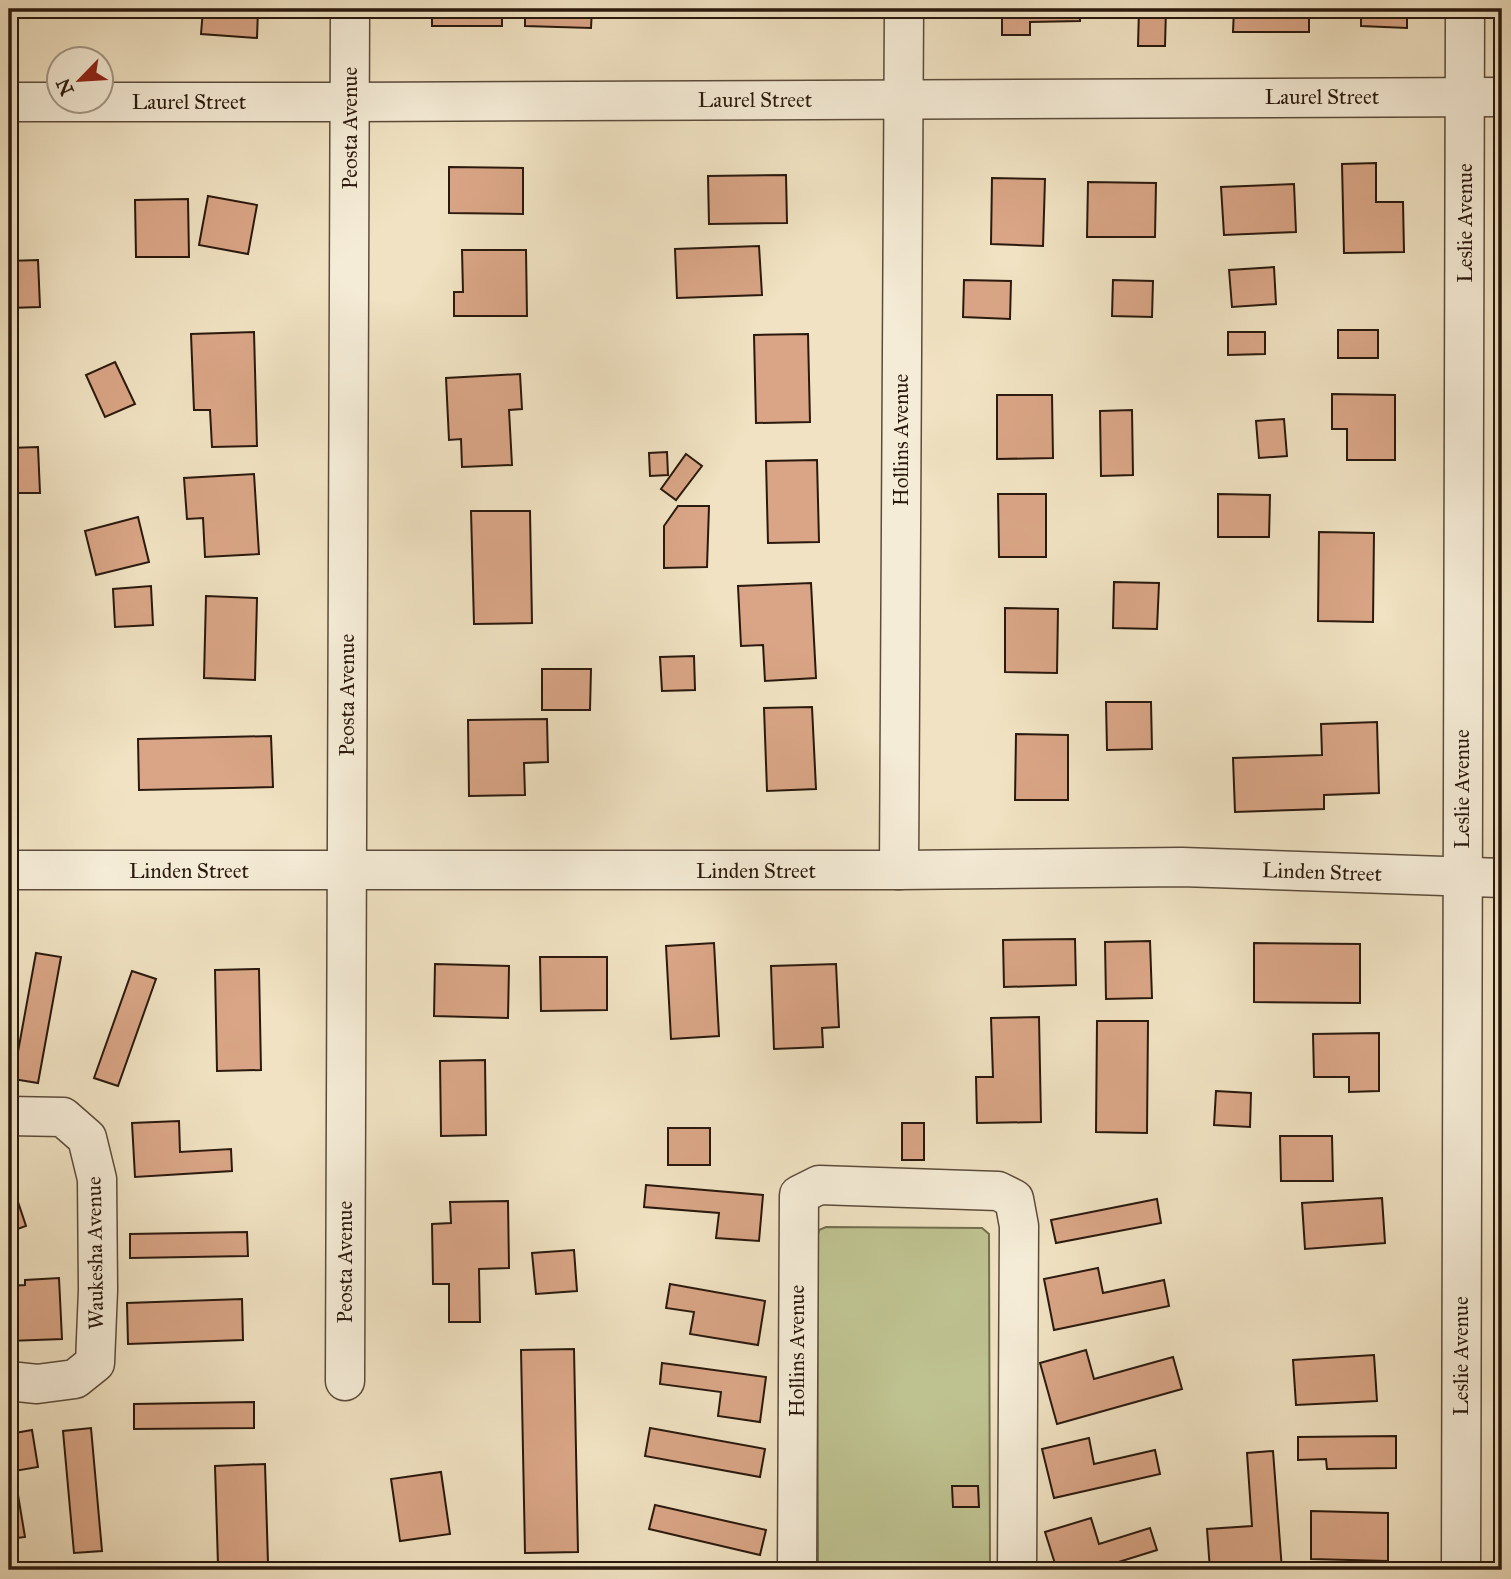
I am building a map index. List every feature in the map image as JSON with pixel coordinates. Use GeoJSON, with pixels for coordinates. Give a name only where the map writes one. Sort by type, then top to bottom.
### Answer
{"type":"FeatureCollection","features":[{"type":"Feature","properties":{"kind":"street","name":"Peosta Avenue"},"geometry":{"type":"LineString","coordinates":[[345,1381],[350,9]]}},
{"type":"Feature","properties":{"kind":"street","name":"Hollins Avenue"},"geometry":{"type":"LineString","coordinates":[[899,870],[904,9]]}},
{"type":"Feature","properties":{"kind":"street","name":"Leslie Avenue"},"geometry":{"type":"LineString","coordinates":[[1461,1570],[1462,876],[1484,97],[1465,9]]}},
{"type":"Feature","properties":{"kind":"street","name":"Laurel Street"},"geometry":{"type":"LineString","coordinates":[[9,102],[1484,97]]}},
{"type":"Feature","properties":{"kind":"street","name":"Linden Street"},"geometry":{"type":"LineString","coordinates":[[9,870],[899,870],[1182,867],[1502,878]]}},
{"type":"Feature","properties":{"kind":"street","name":"Waukesha Avenue"},"geometry":{"type":"LineString","coordinates":[[9,1116],[63,1117],[87,1138],[97,1179],[99,1290],[95,1363],[75,1379],[37,1384],[9,1381]]}},
{"type":"Feature","properties":{"kind":"street","name":"Hollins Avenue"},"geometry":{"type":"LineString","coordinates":[[797,1570],[799,1195],[819,1185],[998,1191],[1014,1199],[1018,1226],[1017,1570]]}},
{"type":"Feature","properties":{"kind":"green space"},"geometry":{"type":"Polygon","coordinates":[[[826,1227],[982,1228],[989,1234],[990,1570],[818,1570],[817,1239],[819,1230],[826,1227]]]}},
{"type":"Feature","properties":{"kind":"building"},"geometry":{"type":"Polygon","coordinates":[[[203,9],[258,9],[257,38],[201,34],[203,9]]]}},
{"type":"Feature","properties":{"kind":"building"},"geometry":{"type":"Polygon","coordinates":[[[432,9],[502,9],[502,26],[432,26],[432,9]]]}},
{"type":"Feature","properties":{"kind":"building"},"geometry":{"type":"Polygon","coordinates":[[[525,9],[592,9],[591,28],[525,26],[525,9]]]}},
{"type":"Feature","properties":{"kind":"building"},"geometry":{"type":"Polygon","coordinates":[[[1002,9],[1080,9],[1080,21],[1030,22],[1030,35],[1002,35],[1002,9]]]}},
{"type":"Feature","properties":{"kind":"building"},"geometry":{"type":"Polygon","coordinates":[[[1139,9],[1166,9],[1165,46],[1138,46],[1139,9]]]}},
{"type":"Feature","properties":{"kind":"building"},"geometry":{"type":"Polygon","coordinates":[[[1234,9],[1309,9],[1309,32],[1233,32],[1234,9]]]}},
{"type":"Feature","properties":{"kind":"building"},"geometry":{"type":"Polygon","coordinates":[[[1361,9],[1407,9],[1407,28],[1361,26],[1361,9]]]}},
{"type":"Feature","properties":{"kind":"building"},"geometry":{"type":"Polygon","coordinates":[[[1376,163],[1376,202],[1403,202],[1404,252],[1344,253],[1342,164],[1376,163]]]}},
{"type":"Feature","properties":{"kind":"building"},"geometry":{"type":"Polygon","coordinates":[[[449,167],[523,168],[523,214],[449,213],[449,167]]]}},
{"type":"Feature","properties":{"kind":"building"},"geometry":{"type":"Polygon","coordinates":[[[786,175],[787,223],[709,224],[708,176],[786,175]]]}},
{"type":"Feature","properties":{"kind":"building"},"geometry":{"type":"Polygon","coordinates":[[[992,178],[1045,179],[1043,246],[991,244],[992,178]]]}},
{"type":"Feature","properties":{"kind":"building"},"geometry":{"type":"Polygon","coordinates":[[[1088,182],[1156,183],[1155,237],[1087,237],[1088,182]]]}},
{"type":"Feature","properties":{"kind":"building"},"geometry":{"type":"Polygon","coordinates":[[[1294,184],[1296,232],[1224,235],[1221,187],[1294,184]]]}},
{"type":"Feature","properties":{"kind":"building"},"geometry":{"type":"Polygon","coordinates":[[[208,196],[257,205],[248,254],[199,245],[208,196]]]}},
{"type":"Feature","properties":{"kind":"building"},"geometry":{"type":"Polygon","coordinates":[[[188,199],[189,257],[136,257],[135,200],[188,199]]]}},
{"type":"Feature","properties":{"kind":"building"},"geometry":{"type":"Polygon","coordinates":[[[759,246],[762,295],[677,298],[675,249],[759,246]]]}},
{"type":"Feature","properties":{"kind":"building"},"geometry":{"type":"Polygon","coordinates":[[[462,250],[526,250],[527,316],[454,316],[454,292],[463,292],[462,250]]]}},
{"type":"Feature","properties":{"kind":"building"},"geometry":{"type":"Polygon","coordinates":[[[38,260],[40,307],[9,308],[9,261],[38,260]]]}},
{"type":"Feature","properties":{"kind":"building"},"geometry":{"type":"Polygon","coordinates":[[[1274,267],[1276,304],[1232,307],[1229,270],[1274,267]]]}},
{"type":"Feature","properties":{"kind":"building"},"geometry":{"type":"Polygon","coordinates":[[[964,280],[1011,281],[1010,319],[963,317],[964,280]]]}},
{"type":"Feature","properties":{"kind":"building"},"geometry":{"type":"Polygon","coordinates":[[[1113,280],[1153,281],[1152,317],[1112,316],[1113,280]]]}},
{"type":"Feature","properties":{"kind":"building"},"geometry":{"type":"Polygon","coordinates":[[[1338,330],[1378,330],[1378,358],[1338,358],[1338,330]]]}},
{"type":"Feature","properties":{"kind":"building"},"geometry":{"type":"Polygon","coordinates":[[[254,332],[257,446],[212,447],[210,410],[194,410],[191,334],[254,332]]]}},
{"type":"Feature","properties":{"kind":"building"},"geometry":{"type":"Polygon","coordinates":[[[1228,332],[1265,332],[1265,354],[1228,355],[1228,332]]]}},
{"type":"Feature","properties":{"kind":"building"},"geometry":{"type":"Polygon","coordinates":[[[808,334],[810,422],[756,423],[754,335],[808,334]]]}},
{"type":"Feature","properties":{"kind":"building"},"geometry":{"type":"Polygon","coordinates":[[[115,362],[135,404],[105,417],[86,375],[115,362]]]}},
{"type":"Feature","properties":{"kind":"building"},"geometry":{"type":"Polygon","coordinates":[[[520,374],[522,409],[509,410],[512,465],[462,467],[461,439],[449,440],[446,378],[520,374]]]}},
{"type":"Feature","properties":{"kind":"building"},"geometry":{"type":"Polygon","coordinates":[[[1332,394],[1395,395],[1395,460],[1347,460],[1347,429],[1332,429],[1332,394]]]}},
{"type":"Feature","properties":{"kind":"building"},"geometry":{"type":"Polygon","coordinates":[[[997,395],[1052,395],[1053,458],[997,459],[997,395]]]}},
{"type":"Feature","properties":{"kind":"building"},"geometry":{"type":"Polygon","coordinates":[[[1132,410],[1133,475],[1101,476],[1100,411],[1132,410]]]}},
{"type":"Feature","properties":{"kind":"building"},"geometry":{"type":"Polygon","coordinates":[[[1284,419],[1287,456],[1259,458],[1256,421],[1284,419]]]}},
{"type":"Feature","properties":{"kind":"building"},"geometry":{"type":"Polygon","coordinates":[[[38,447],[40,493],[9,493],[9,448],[38,447]]]}},
{"type":"Feature","properties":{"kind":"building"},"geometry":{"type":"Polygon","coordinates":[[[667,452],[668,475],[650,476],[649,453],[667,452]]]}},
{"type":"Feature","properties":{"kind":"building"},"geometry":{"type":"Polygon","coordinates":[[[686,454],[702,466],[676,500],[661,489],[686,454]]]}},
{"type":"Feature","properties":{"kind":"building"},"geometry":{"type":"Polygon","coordinates":[[[817,460],[819,542],[768,543],[766,461],[817,460]]]}},
{"type":"Feature","properties":{"kind":"building"},"geometry":{"type":"Polygon","coordinates":[[[254,474],[259,554],[205,557],[203,518],[187,519],[184,478],[254,474]]]}},
{"type":"Feature","properties":{"kind":"building"},"geometry":{"type":"Polygon","coordinates":[[[998,494],[1046,494],[1046,557],[999,557],[998,494]]]}},
{"type":"Feature","properties":{"kind":"building"},"geometry":{"type":"Polygon","coordinates":[[[1218,494],[1270,495],[1269,537],[1218,537],[1218,494]]]}},
{"type":"Feature","properties":{"kind":"building"},"geometry":{"type":"Polygon","coordinates":[[[678,506],[709,506],[707,567],[664,568],[664,526],[678,506]]]}},
{"type":"Feature","properties":{"kind":"building"},"geometry":{"type":"Polygon","coordinates":[[[471,511],[530,511],[532,623],[474,624],[471,511]]]}},
{"type":"Feature","properties":{"kind":"building"},"geometry":{"type":"Polygon","coordinates":[[[138,517],[149,562],[96,575],[85,531],[138,517]]]}},
{"type":"Feature","properties":{"kind":"building"},"geometry":{"type":"Polygon","coordinates":[[[1319,532],[1374,533],[1373,622],[1318,621],[1319,532]]]}},
{"type":"Feature","properties":{"kind":"building"},"geometry":{"type":"Polygon","coordinates":[[[1114,582],[1159,583],[1157,629],[1113,628],[1114,582]]]}},
{"type":"Feature","properties":{"kind":"building"},"geometry":{"type":"Polygon","coordinates":[[[811,583],[816,678],[765,681],[763,645],[741,646],[738,586],[811,583]]]}},
{"type":"Feature","properties":{"kind":"building"},"geometry":{"type":"Polygon","coordinates":[[[151,586],[153,625],[115,627],[113,589],[151,586]]]}},
{"type":"Feature","properties":{"kind":"building"},"geometry":{"type":"Polygon","coordinates":[[[206,596],[257,598],[255,680],[204,678],[206,596]]]}},
{"type":"Feature","properties":{"kind":"building"},"geometry":{"type":"Polygon","coordinates":[[[1005,608],[1058,609],[1057,673],[1005,672],[1005,608]]]}},
{"type":"Feature","properties":{"kind":"building"},"geometry":{"type":"Polygon","coordinates":[[[694,656],[695,690],[662,691],[660,657],[694,656]]]}},
{"type":"Feature","properties":{"kind":"building"},"geometry":{"type":"Polygon","coordinates":[[[542,669],[591,669],[590,710],[542,710],[542,669]]]}},
{"type":"Feature","properties":{"kind":"building"},"geometry":{"type":"Polygon","coordinates":[[[1106,702],[1151,702],[1152,749],[1107,750],[1106,702]]]}},
{"type":"Feature","properties":{"kind":"building"},"geometry":{"type":"Polygon","coordinates":[[[812,707],[816,789],[767,791],[764,708],[812,707]]]}},
{"type":"Feature","properties":{"kind":"building"},"geometry":{"type":"Polygon","coordinates":[[[547,719],[548,762],[524,763],[525,795],[469,796],[468,720],[547,719]]]}},
{"type":"Feature","properties":{"kind":"building"},"geometry":{"type":"Polygon","coordinates":[[[1377,722],[1379,793],[1324,795],[1324,809],[1235,812],[1233,758],[1322,755],[1321,724],[1377,722]]]}},
{"type":"Feature","properties":{"kind":"building"},"geometry":{"type":"Polygon","coordinates":[[[1016,734],[1068,735],[1068,800],[1015,800],[1016,734]]]}},
{"type":"Feature","properties":{"kind":"building"},"geometry":{"type":"Polygon","coordinates":[[[271,736],[273,787],[139,790],[138,739],[271,736]]]}},
{"type":"Feature","properties":{"kind":"building"},"geometry":{"type":"Polygon","coordinates":[[[1075,939],[1076,985],[1004,987],[1003,940],[1075,939]]]}},
{"type":"Feature","properties":{"kind":"building"},"geometry":{"type":"Polygon","coordinates":[[[1150,941],[1152,998],[1106,999],[1105,942],[1150,941]]]}},
{"type":"Feature","properties":{"kind":"building"},"geometry":{"type":"Polygon","coordinates":[[[714,943],[719,1036],[671,1039],[666,946],[714,943]]]}},
{"type":"Feature","properties":{"kind":"building"},"geometry":{"type":"Polygon","coordinates":[[[1254,943],[1360,944],[1360,1003],[1254,1002],[1254,943]]]}},
{"type":"Feature","properties":{"kind":"building"},"geometry":{"type":"Polygon","coordinates":[[[36,953],[61,957],[38,1083],[13,1079],[36,953]]]}},
{"type":"Feature","properties":{"kind":"building"},"geometry":{"type":"Polygon","coordinates":[[[540,957],[607,957],[607,1010],[541,1011],[540,957]]]}},
{"type":"Feature","properties":{"kind":"building"},"geometry":{"type":"Polygon","coordinates":[[[435,964],[509,966],[508,1018],[434,1016],[435,964]]]}},
{"type":"Feature","properties":{"kind":"building"},"geometry":{"type":"Polygon","coordinates":[[[836,964],[839,1027],[822,1028],[823,1047],[774,1049],[771,966],[836,964]]]}},
{"type":"Feature","properties":{"kind":"building"},"geometry":{"type":"Polygon","coordinates":[[[259,969],[261,1070],[217,1071],[215,970],[259,969]]]}},
{"type":"Feature","properties":{"kind":"building"},"geometry":{"type":"Polygon","coordinates":[[[132,971],[156,979],[118,1086],[94,1078],[132,971]]]}},
{"type":"Feature","properties":{"kind":"building"},"geometry":{"type":"Polygon","coordinates":[[[1039,1017],[1041,1122],[977,1123],[976,1077],[993,1077],[991,1018],[1039,1017]]]}},
{"type":"Feature","properties":{"kind":"building"},"geometry":{"type":"Polygon","coordinates":[[[1097,1021],[1148,1021],[1147,1133],[1096,1132],[1097,1021]]]}},
{"type":"Feature","properties":{"kind":"building"},"geometry":{"type":"Polygon","coordinates":[[[1379,1033],[1379,1091],[1349,1092],[1349,1077],[1314,1077],[1313,1034],[1379,1033]]]}},
{"type":"Feature","properties":{"kind":"building"},"geometry":{"type":"Polygon","coordinates":[[[485,1060],[486,1135],[441,1136],[440,1061],[485,1060]]]}},
{"type":"Feature","properties":{"kind":"building"},"geometry":{"type":"Polygon","coordinates":[[[1216,1091],[1251,1093],[1250,1127],[1214,1125],[1216,1091]]]}},
{"type":"Feature","properties":{"kind":"building"},"geometry":{"type":"Polygon","coordinates":[[[179,1121],[180,1152],[231,1149],[232,1171],[135,1177],[132,1123],[179,1121]]]}},
{"type":"Feature","properties":{"kind":"building"},"geometry":{"type":"Polygon","coordinates":[[[902,1123],[924,1123],[924,1160],[902,1160],[902,1123]]]}},
{"type":"Feature","properties":{"kind":"building"},"geometry":{"type":"Polygon","coordinates":[[[668,1128],[710,1128],[710,1165],[668,1165],[668,1128]]]}},
{"type":"Feature","properties":{"kind":"building"},"geometry":{"type":"Polygon","coordinates":[[[1280,1136],[1332,1136],[1333,1181],[1281,1181],[1280,1136]]]}},
{"type":"Feature","properties":{"kind":"building"},"geometry":{"type":"Polygon","coordinates":[[[9,1175],[26,1226],[9,1232],[9,1175]]]}},
{"type":"Feature","properties":{"kind":"building"},"geometry":{"type":"Polygon","coordinates":[[[646,1185],[763,1195],[759,1241],[716,1238],[719,1213],[644,1207],[646,1185]]]}},
{"type":"Feature","properties":{"kind":"building"},"geometry":{"type":"Polygon","coordinates":[[[1382,1198],[1385,1243],[1305,1249],[1302,1203],[1382,1198]]]}},
{"type":"Feature","properties":{"kind":"building"},"geometry":{"type":"Polygon","coordinates":[[[1157,1199],[1161,1223],[1056,1243],[1051,1220],[1157,1199]]]}},
{"type":"Feature","properties":{"kind":"building"},"geometry":{"type":"Polygon","coordinates":[[[508,1201],[509,1268],[479,1269],[480,1322],[449,1322],[449,1284],[433,1284],[432,1224],[451,1223],[450,1202],[508,1201]]]}},
{"type":"Feature","properties":{"kind":"building"},"geometry":{"type":"Polygon","coordinates":[[[247,1232],[248,1256],[130,1258],[130,1234],[247,1232]]]}},
{"type":"Feature","properties":{"kind":"building"},"geometry":{"type":"Polygon","coordinates":[[[574,1250],[577,1291],[536,1294],[532,1253],[574,1250]]]}},
{"type":"Feature","properties":{"kind":"building"},"geometry":{"type":"Polygon","coordinates":[[[1098,1268],[1103,1293],[1164,1280],[1169,1306],[1054,1330],[1044,1279],[1098,1268]]]}},
{"type":"Feature","properties":{"kind":"building"},"geometry":{"type":"Polygon","coordinates":[[[59,1278],[62,1339],[9,1341],[9,1286],[25,1285],[25,1280],[59,1278]]]}},
{"type":"Feature","properties":{"kind":"building"},"geometry":{"type":"Polygon","coordinates":[[[670,1284],[765,1301],[758,1345],[690,1334],[694,1312],[666,1308],[670,1284]]]}},
{"type":"Feature","properties":{"kind":"building"},"geometry":{"type":"Polygon","coordinates":[[[242,1299],[243,1340],[128,1344],[127,1303],[242,1299]]]}},
{"type":"Feature","properties":{"kind":"building"},"geometry":{"type":"Polygon","coordinates":[[[574,1349],[578,1552],[525,1553],[521,1350],[574,1349]]]}},
{"type":"Feature","properties":{"kind":"building"},"geometry":{"type":"Polygon","coordinates":[[[1086,1350],[1094,1379],[1173,1357],[1182,1389],[1057,1424],[1040,1363],[1086,1350]]]}},
{"type":"Feature","properties":{"kind":"building"},"geometry":{"type":"Polygon","coordinates":[[[1374,1355],[1377,1401],[1296,1405],[1293,1360],[1374,1355]]]}},
{"type":"Feature","properties":{"kind":"building"},"geometry":{"type":"Polygon","coordinates":[[[662,1363],[766,1377],[760,1422],[718,1416],[721,1392],[660,1384],[662,1363]]]}},
{"type":"Feature","properties":{"kind":"building"},"geometry":{"type":"Polygon","coordinates":[[[254,1402],[254,1428],[134,1429],[134,1404],[254,1402]]]}},
{"type":"Feature","properties":{"kind":"building"},"geometry":{"type":"Polygon","coordinates":[[[91,1428],[102,1551],[74,1553],[63,1431],[91,1428]]]}},
{"type":"Feature","properties":{"kind":"building"},"geometry":{"type":"Polygon","coordinates":[[[650,1428],[765,1449],[760,1477],[645,1456],[650,1428]]]}},
{"type":"Feature","properties":{"kind":"building"},"geometry":{"type":"Polygon","coordinates":[[[32,1430],[38,1467],[14,1471],[25,1537],[9,1539],[9,1434],[32,1430]]]}},
{"type":"Feature","properties":{"kind":"building"},"geometry":{"type":"Polygon","coordinates":[[[1396,1436],[1396,1468],[1327,1469],[1326,1459],[1298,1460],[1298,1437],[1396,1436]]]}},
{"type":"Feature","properties":{"kind":"building"},"geometry":{"type":"Polygon","coordinates":[[[1089,1438],[1094,1464],[1155,1450],[1160,1474],[1054,1498],[1042,1449],[1089,1438]]]}},
{"type":"Feature","properties":{"kind":"building"},"geometry":{"type":"Polygon","coordinates":[[[1273,1451],[1282,1570],[1210,1570],[1207,1529],[1252,1526],[1247,1453],[1273,1451]]]}},
{"type":"Feature","properties":{"kind":"building"},"geometry":{"type":"Polygon","coordinates":[[[265,1464],[268,1563],[218,1565],[215,1466],[265,1464]]]}},
{"type":"Feature","properties":{"kind":"building"},"geometry":{"type":"Polygon","coordinates":[[[441,1472],[450,1534],[400,1541],[391,1479],[441,1472]]]}},
{"type":"Feature","properties":{"kind":"building"},"geometry":{"type":"Polygon","coordinates":[[[952,1486],[978,1486],[979,1507],[953,1507],[952,1486]]]}},
{"type":"Feature","properties":{"kind":"building"},"geometry":{"type":"Polygon","coordinates":[[[655,1505],[766,1530],[760,1555],[649,1529],[655,1505]]]}},
{"type":"Feature","properties":{"kind":"building"},"geometry":{"type":"Polygon","coordinates":[[[1311,1511],[1388,1513],[1388,1561],[1311,1559],[1311,1511]]]}},
{"type":"Feature","properties":{"kind":"building"},"geometry":{"type":"Polygon","coordinates":[[[1091,1518],[1099,1544],[1150,1528],[1157,1550],[1093,1570],[1057,1570],[1045,1532],[1091,1518]]]}}]}
